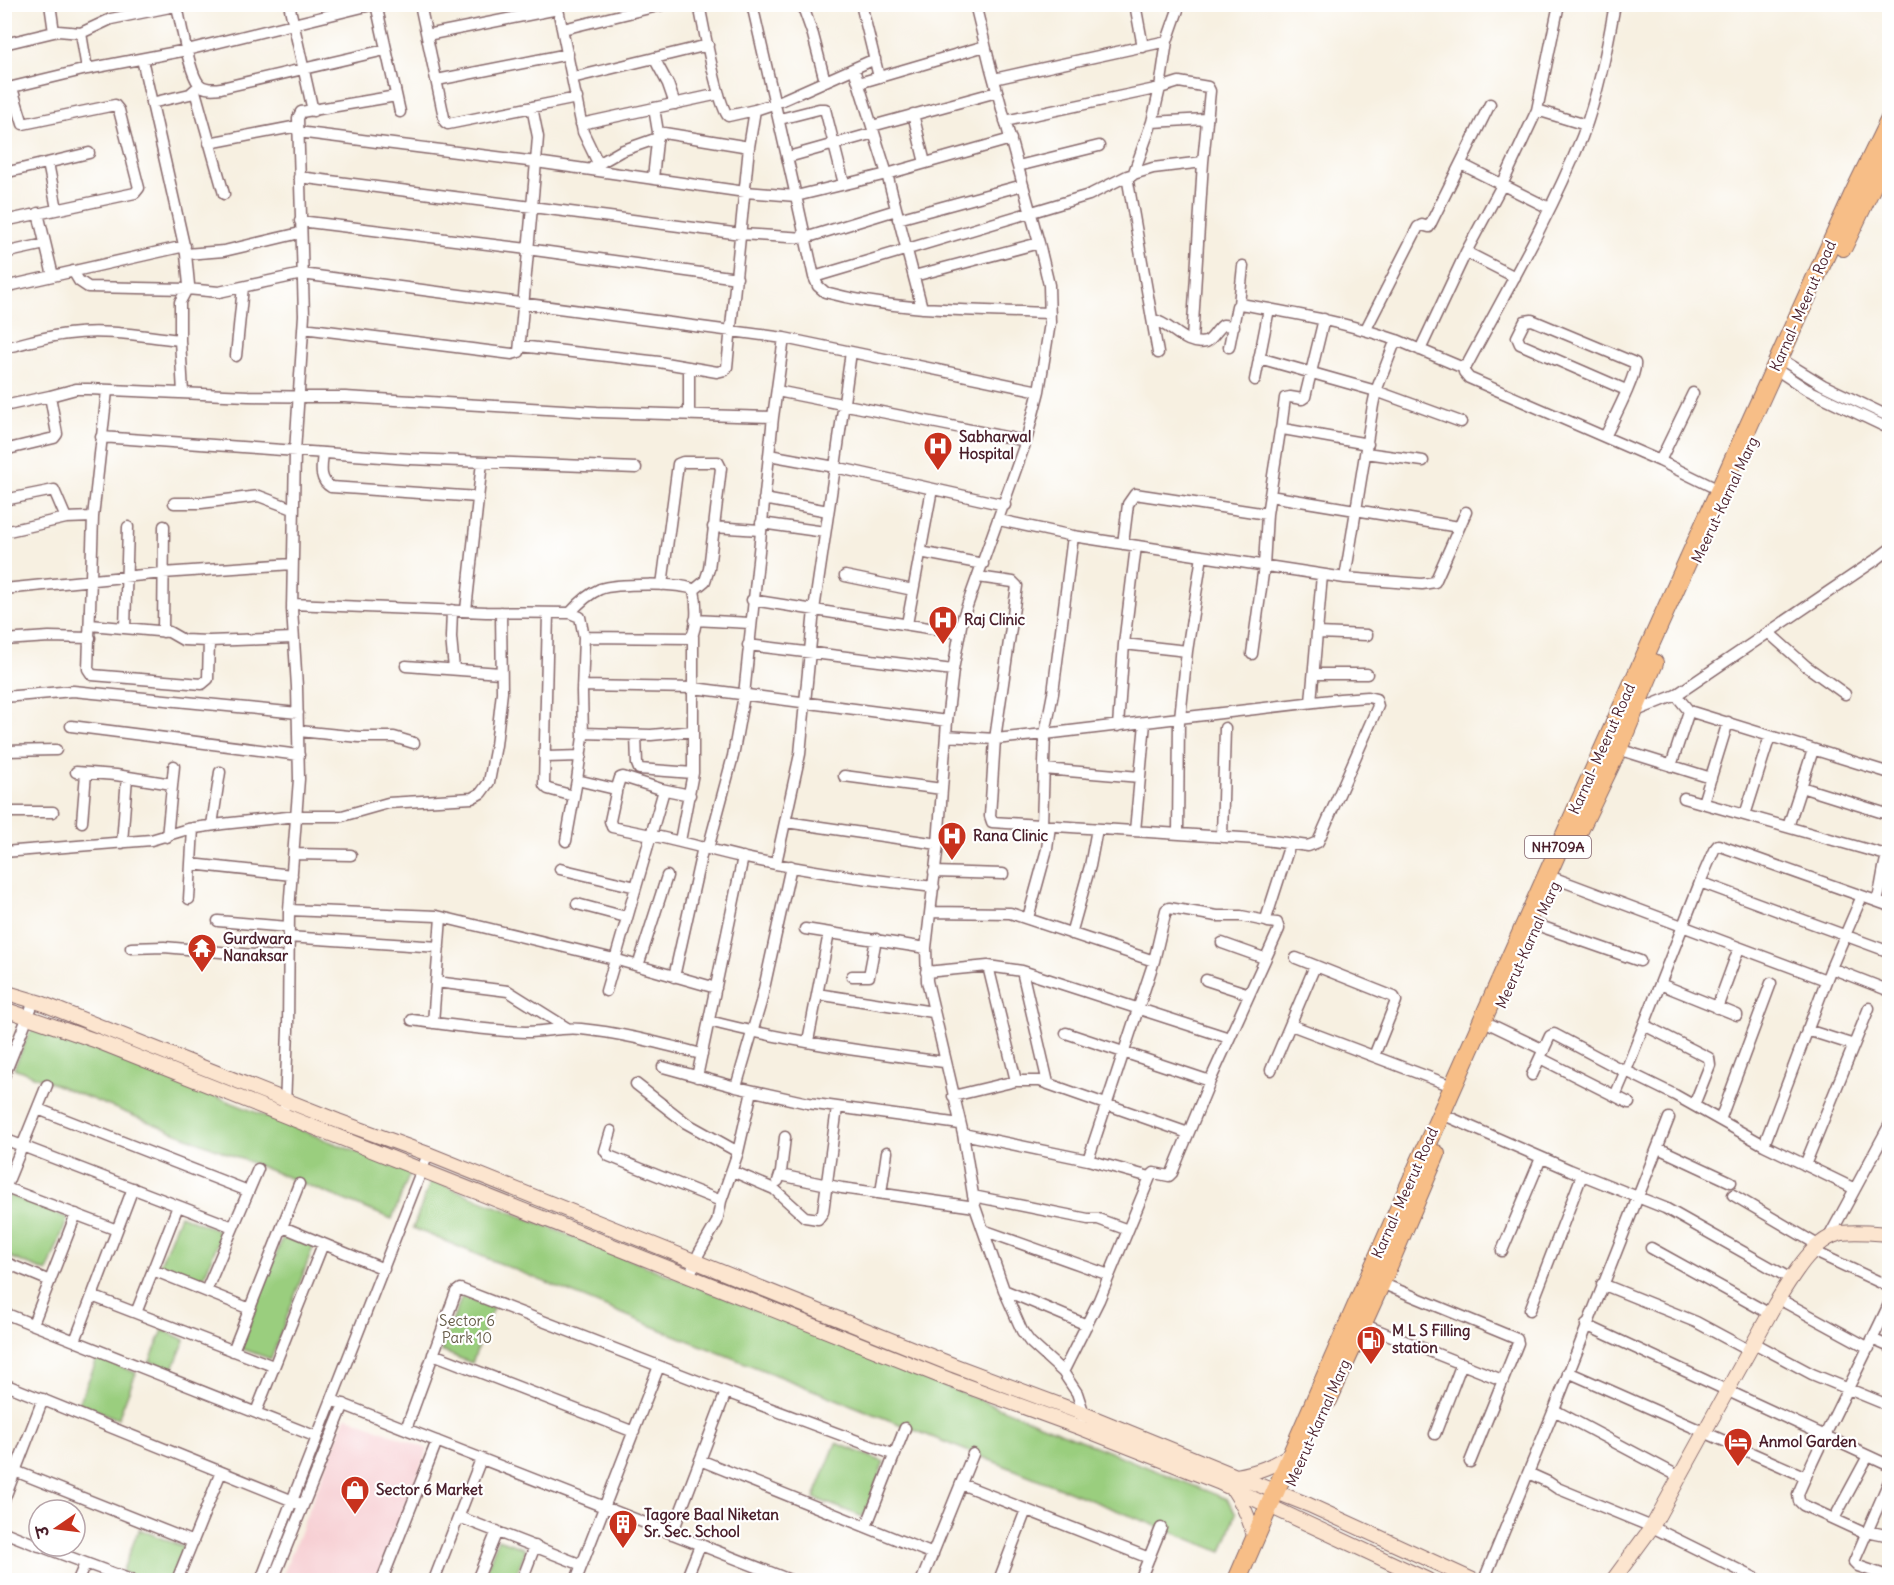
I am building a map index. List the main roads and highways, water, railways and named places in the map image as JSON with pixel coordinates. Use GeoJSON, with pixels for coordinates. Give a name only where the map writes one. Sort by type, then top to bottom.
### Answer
{"type":"FeatureCollection","features":[{"type":"Feature","properties":{"kind":"highway","name":"Karnal- Meerut Road"},"geometry":{"type":"LineString","coordinates":[[1237,1581],[1255,1539],[1277,1501],[1292,1453],[1452,1086],[1629,706],[1719,490],[1781,366],[1890,119]]}},
{"type":"Feature","properties":{"kind":"highway","name":"Meerut-Karnal Marg"},"geometry":{"type":"LineString","coordinates":[[1249,1581],[1277,1501],[1381,1283],[1492,1025],[1618,749],[1629,706],[1687,582],[1781,366],[1890,149]]}},
{"type":"Feature","properties":{"kind":"place","name":"Sabharwal Hospital"},"geometry":{"type":"Point","coordinates":[938,472]}},
{"type":"Feature","properties":{"kind":"place","name":"Raj Clinic"},"geometry":{"type":"Point","coordinates":[943,646]}},
{"type":"Feature","properties":{"kind":"place","name":"Rana Clinic"},"geometry":{"type":"Point","coordinates":[952,862]}},
{"type":"Feature","properties":{"kind":"place","name":"Gurdwara Nanaksar"},"geometry":{"type":"Point","coordinates":[202,974]}},
{"type":"Feature","properties":{"kind":"place","name":"M L S Filling station"},"geometry":{"type":"Point","coordinates":[1371,1366]}},
{"type":"Feature","properties":{"kind":"place","name":"Anmol Garden"},"geometry":{"type":"Point","coordinates":[1738,1468]}},
{"type":"Feature","properties":{"kind":"place","name":"Sector 6 Market"},"geometry":{"type":"Point","coordinates":[355,1516]}},
{"type":"Feature","properties":{"kind":"place","name":"Tagore Baal Niketan Sr. Sec. School"},"geometry":{"type":"Point","coordinates":[623,1550]}},
{"type":"Feature","properties":{"kind":"park label","name":"Sector 6 Park 10"},"geometry":{"type":"Point","coordinates":[467,1330]}}]}
